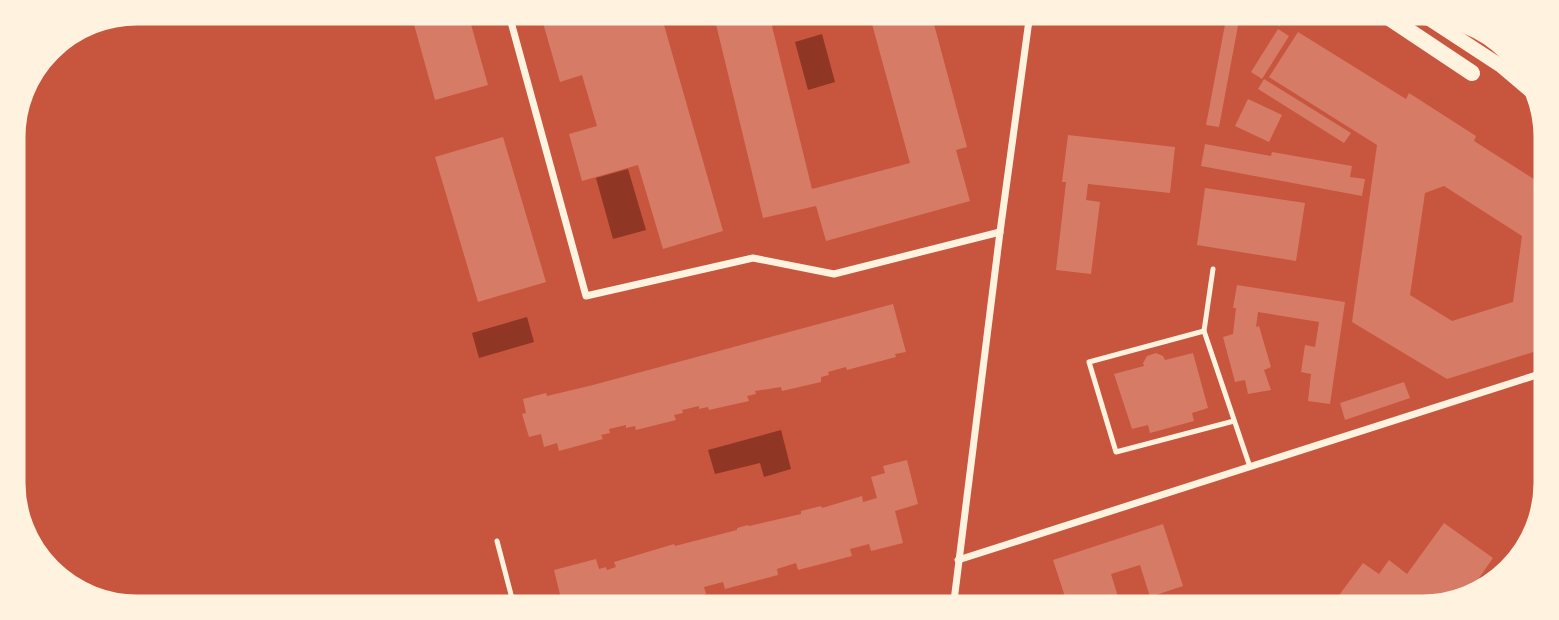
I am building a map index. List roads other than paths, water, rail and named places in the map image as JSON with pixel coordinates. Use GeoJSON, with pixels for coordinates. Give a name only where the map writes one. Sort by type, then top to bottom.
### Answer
{"type":"FeatureCollection","features":[{"type":"Feature","properties":{"kind":"main road"},"geometry":{"type":"LineString","coordinates":[[1394,21],[1472,73]]}},
{"type":"Feature","properties":{"kind":"main road"},"geometry":{"type":"LineString","coordinates":[[1434,22],[1501,66],[1527,88]]}},
{"type":"Feature","properties":{"kind":"street"},"geometry":{"type":"LineString","coordinates":[[511,21],[586,296],[753,258],[834,274],[1000,232]]}},
{"type":"Feature","properties":{"kind":"street"},"geometry":{"type":"LineString","coordinates":[[954,599],[1029,21]]}},
{"type":"Feature","properties":{"kind":"street"},"geometry":{"type":"LineString","coordinates":[[958,560],[1538,374]]}},
{"type":"Feature","properties":{"kind":"lane"},"geometry":{"type":"LineString","coordinates":[[1213,269],[1203,331],[1250,467]]}},
{"type":"Feature","properties":{"kind":"lane"},"geometry":{"type":"LineString","coordinates":[[1203,331],[1089,362],[1116,452],[1234,421]]}},
{"type":"Feature","properties":{"kind":"lane"},"geometry":{"type":"LineString","coordinates":[[497,541],[512,599]]}},
{"type":"Feature","properties":{"kind":"lane"},"geometry":{"type":"LineString","coordinates":[[868,599],[914,599]]}}]}
